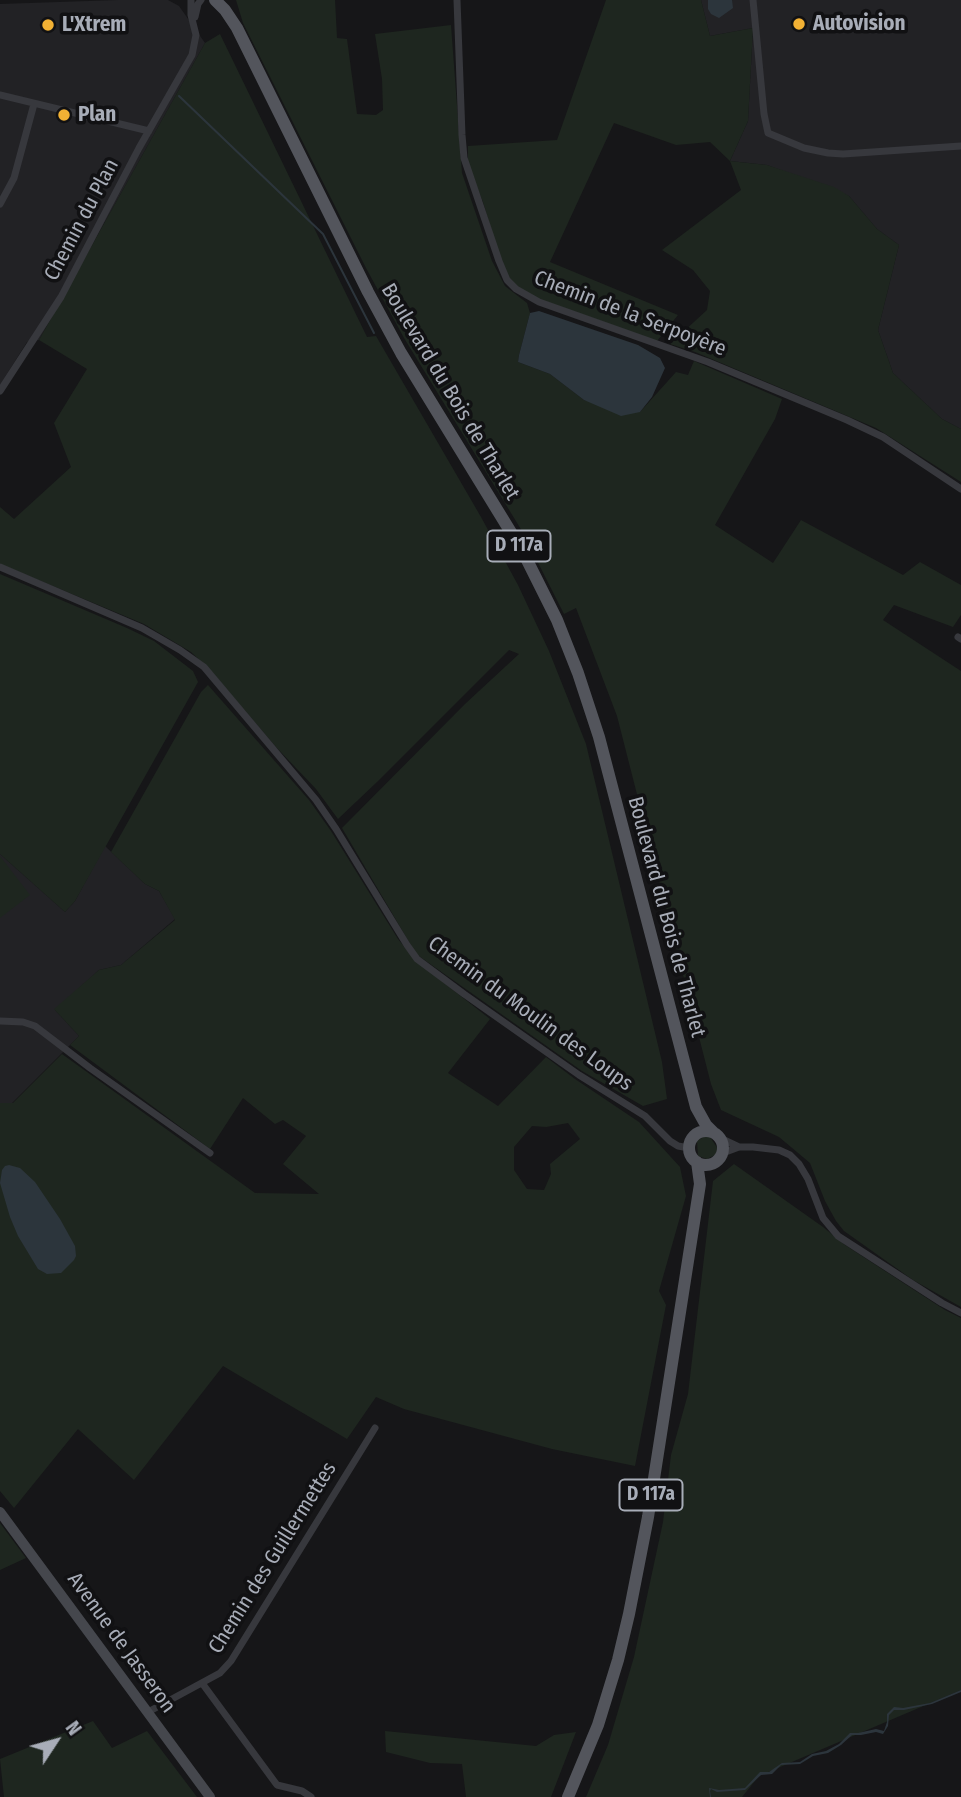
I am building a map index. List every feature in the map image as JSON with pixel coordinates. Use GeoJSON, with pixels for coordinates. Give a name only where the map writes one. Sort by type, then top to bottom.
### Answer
{"type":"FeatureCollection","features":[{"type":"Feature","properties":{"kind":"main road","name":"Boulevard du Bois de Tharlet"},"geometry":{"type":"LineString","coordinates":[[215,0],[237,28],[401,353],[523,552],[556,620],[578,673],[599,737],[696,1107],[706,1125],[717,1135]]}},
{"type":"Feature","properties":{"kind":"main road","name":"Boulevard du Bois de Tharlet"},"geometry":{"type":"LineString","coordinates":[[231,0],[237,28]]}},
{"type":"Feature","properties":{"kind":"main road","name":"Boulevard du Bois de Tharlet"},"geometry":{"type":"LineString","coordinates":[[692,1142],[696,1107]]}},
{"type":"Feature","properties":{"kind":"main road"},"geometry":{"type":"LineString","coordinates":[[706,1130],[717,1135],[723,1143],[723,1153],[717,1162],[707,1165],[696,1162],[693,1158],[692,1142],[701,1131],[706,1130]]}},
{"type":"Feature","properties":{"kind":"main road","name":"D 117a"},"geometry":{"type":"LineString","coordinates":[[568,1797],[598,1726],[629,1614],[648,1517],[700,1184],[696,1162]]}},
{"type":"Feature","properties":{"kind":"main road","name":"D 117a"},"geometry":{"type":"LineString","coordinates":[[700,1184],[712,1164]]}},
{"type":"Feature","properties":{"kind":"main road","name":"Avenue de Jasseron"},"geometry":{"type":"LineString","coordinates":[[0,1512],[210,1797]]}},
{"type":"Feature","properties":{"kind":"street","name":"Chemin du Plan"},"geometry":{"type":"LineString","coordinates":[[191,0],[191,15],[194,21]]}},
{"type":"Feature","properties":{"kind":"street","name":"Chemin du Plan"},"geometry":{"type":"LineString","coordinates":[[0,391],[61,297],[192,55],[196,44],[194,21],[201,0]]}},
{"type":"Feature","properties":{"kind":"street","name":"Chemin de la Serpoyère"},"geometry":{"type":"LineString","coordinates":[[457,0],[464,158],[507,281],[539,302],[708,362],[847,420],[883,437],[961,489]]}},
{"type":"Feature","properties":{"kind":"street"},"geometry":{"type":"LineString","coordinates":[[753,0],[768,133],[804,148],[828,153],[961,146]]}},
{"type":"Feature","properties":{"kind":"street"},"geometry":{"type":"LineString","coordinates":[[0,95],[149,131]]}},
{"type":"Feature","properties":{"kind":"street"},"geometry":{"type":"LineString","coordinates":[[0,204],[14,178],[34,104]]}},
{"type":"Feature","properties":{"kind":"street","name":"Chemin du Moulin des Loups"},"geometry":{"type":"LineString","coordinates":[[0,567],[142,628],[204,667],[316,800],[417,959],[569,1068],[645,1116],[670,1142],[678,1146],[692,1142]]}},
{"type":"Feature","properties":{"kind":"street"},"geometry":{"type":"LineString","coordinates":[[0,1021],[23,1021],[35,1026],[210,1153]]}},
{"type":"Feature","properties":{"kind":"street"},"geometry":{"type":"LineString","coordinates":[[717,1135],[739,1147]]}},
{"type":"Feature","properties":{"kind":"street"},"geometry":{"type":"LineString","coordinates":[[723,1153],[739,1147],[768,1147],[790,1155],[808,1179],[823,1218],[838,1236],[961,1313]]}},
{"type":"Feature","properties":{"kind":"street","name":"Chemin des Guillermettes"},"geometry":{"type":"LineString","coordinates":[[148,1712],[220,1673],[231,1661],[375,1428]]}},
{"type":"Feature","properties":{"kind":"street"},"geometry":{"type":"LineString","coordinates":[[202,1683],[277,1786],[302,1791],[312,1797]]}},
{"type":"Feature","properties":{"kind":"shaded area"},"geometry":{"type":"Polygon","coordinates":[[[168,0],[179,6],[205,43],[39,340],[27,342],[0,385],[0,4],[168,0]]]}},
{"type":"Feature","properties":{"kind":"shaded area"},"geometry":{"type":"Polygon","coordinates":[[[236,0],[335,0],[337,38],[347,39],[357,114],[376,115],[383,110],[382,79],[375,34],[451,25],[462,173],[492,261],[505,286],[527,303],[530,313],[518,362],[550,374],[584,400],[640,412],[676,372],[688,375],[694,361],[782,399],[775,419],[715,525],[773,563],[801,520],[903,575],[920,562],[961,585],[961,615],[953,627],[894,605],[883,620],[961,671],[961,1307],[913,1280],[844,1231],[825,1201],[810,1163],[779,1137],[721,1110],[711,1084],[617,716],[576,608],[564,614],[522,531],[404,338],[243,23],[236,0]]]}},
{"type":"Feature","properties":{"kind":"shaded area"},"geometry":{"type":"Polygon","coordinates":[[[606,0],[701,0],[710,36],[753,28],[748,121],[730,161],[710,142],[676,145],[614,123],[550,262],[678,315],[657,341],[536,298],[510,280],[468,166],[468,146],[557,140],[606,0]]]}},
{"type":"Feature","properties":{"kind":"shaded area"},"geometry":{"type":"Polygon","coordinates":[[[701,0],[961,0],[961,429],[942,419],[893,373],[878,330],[899,245],[877,229],[849,196],[767,165],[730,161],[748,121],[753,28],[710,36],[701,0]]]}},
{"type":"Feature","properties":{"kind":"shaded area"},"geometry":{"type":"Polygon","coordinates":[[[708,0],[732,0],[733,8],[719,18],[711,14],[708,0]]]}},
{"type":"Feature","properties":{"kind":"shaded area"},"geometry":{"type":"Polygon","coordinates":[[[220,34],[367,337],[376,336],[481,517],[518,585],[549,651],[586,744],[662,1062],[667,1099],[643,1106],[582,1071],[416,954],[342,828],[465,704],[519,654],[509,650],[338,819],[316,789],[191,652],[144,624],[0,564],[0,507],[14,519],[71,467],[54,423],[87,369],[39,340],[205,43],[220,34]]]}},
{"type":"Feature","properties":{"kind":"shaded area"},"geometry":{"type":"Polygon","coordinates":[[[730,161],[767,165],[834,187],[849,196],[877,229],[899,245],[878,330],[893,373],[942,419],[961,429],[961,482],[876,428],[670,344],[707,310],[710,291],[693,270],[662,250],[741,190],[730,161]]]}},
{"type":"Feature","properties":{"kind":"shaded area"},"geometry":{"type":"Polygon","coordinates":[[[539,311],[638,345],[660,358],[665,368],[652,397],[640,412],[621,416],[584,400],[550,374],[518,362],[530,313],[539,311]]]}},
{"type":"Feature","properties":{"kind":"shaded area"},"geometry":{"type":"Polygon","coordinates":[[[0,574],[154,641],[193,671],[198,682],[75,901],[65,912],[0,854],[0,574]]]}},
{"type":"Feature","properties":{"kind":"shaded area"},"geometry":{"type":"Polygon","coordinates":[[[208,685],[309,800],[398,939],[416,961],[490,1019],[448,1073],[498,1106],[546,1057],[639,1122],[680,1167],[686,1196],[659,1291],[666,1305],[635,1466],[552,1449],[404,1409],[376,1397],[347,1439],[223,1366],[134,1480],[78,1429],[14,1508],[0,1491],[0,1103],[13,1103],[62,1054],[255,1193],[319,1194],[283,1164],[306,1136],[283,1120],[275,1124],[243,1098],[210,1149],[70,1045],[79,1036],[54,1009],[99,970],[121,965],[175,920],[159,891],[145,884],[111,852],[201,692],[208,685]],[[568,1123],[546,1127],[532,1126],[514,1147],[514,1170],[527,1189],[544,1190],[551,1174],[550,1164],[580,1139],[568,1123]]]}},
{"type":"Feature","properties":{"kind":"shaded area"},"geometry":{"type":"Polygon","coordinates":[[[105,846],[145,884],[159,891],[175,919],[121,965],[99,970],[55,1010],[79,1036],[12,1103],[0,1103],[0,854],[65,912],[75,901],[105,846]]]}},
{"type":"Feature","properties":{"kind":"shaded area"},"geometry":{"type":"Polygon","coordinates":[[[0,856],[30,895],[0,918],[0,856]]]}},
{"type":"Feature","properties":{"kind":"shaded area"},"geometry":{"type":"Polygon","coordinates":[[[705,1136],[710,1137],[718,1149],[715,1155],[707,1159],[698,1156],[697,1141],[705,1136]]]}},
{"type":"Feature","properties":{"kind":"shaded area"},"geometry":{"type":"Polygon","coordinates":[[[734,1164],[845,1245],[961,1318],[961,1690],[759,1776],[742,1797],[586,1797],[608,1745],[634,1657],[663,1522],[671,1455],[688,1394],[713,1181],[734,1164]]]}},
{"type":"Feature","properties":{"kind":"shaded area"},"geometry":{"type":"Polygon","coordinates":[[[9,1165],[20,1168],[35,1182],[75,1246],[74,1260],[61,1273],[47,1274],[38,1269],[18,1236],[0,1183],[2,1170],[9,1165]]]}},
{"type":"Feature","properties":{"kind":"shaded area"},"geometry":{"type":"Polygon","coordinates":[[[0,1523],[26,1558],[0,1570],[0,1523]]]}},
{"type":"Feature","properties":{"kind":"shaded area"},"geometry":{"type":"Polygon","coordinates":[[[961,1690],[932,1704],[894,1710],[889,1715],[888,1726],[883,1734],[876,1732],[852,1735],[828,1753],[813,1756],[800,1764],[781,1765],[772,1774],[761,1775],[745,1790],[717,1792],[711,1789],[710,1797],[709,1788],[745,1788],[760,1772],[769,1772],[782,1763],[800,1762],[812,1754],[826,1751],[839,1744],[850,1733],[876,1729],[884,1731],[887,1714],[894,1707],[930,1703],[961,1690]]]}},
{"type":"Feature","properties":{"kind":"shaded area"},"geometry":{"type":"Polygon","coordinates":[[[93,1721],[112,1748],[147,1731],[197,1797],[4,1797],[0,1759],[93,1721]]]}},
{"type":"Feature","properties":{"kind":"shaded area"},"geometry":{"type":"Polygon","coordinates":[[[385,1731],[536,1746],[554,1735],[576,1732],[551,1797],[466,1797],[462,1764],[430,1763],[386,1752],[385,1731]]]}},
{"type":"Feature","properties":{"kind":"waterway"},"geometry":{"type":"LineString","coordinates":[[179,96],[323,234],[374,333]]}},
{"type":"Feature","properties":{"kind":"place","name":"Autovision"},"geometry":{"type":"Point","coordinates":[799,24]}},
{"type":"Feature","properties":{"kind":"place","name":"L'Xtrem"},"geometry":{"type":"Point","coordinates":[48,25]}},
{"type":"Feature","properties":{"kind":"place","name":"Plan"},"geometry":{"type":"Point","coordinates":[64,115]}}]}
